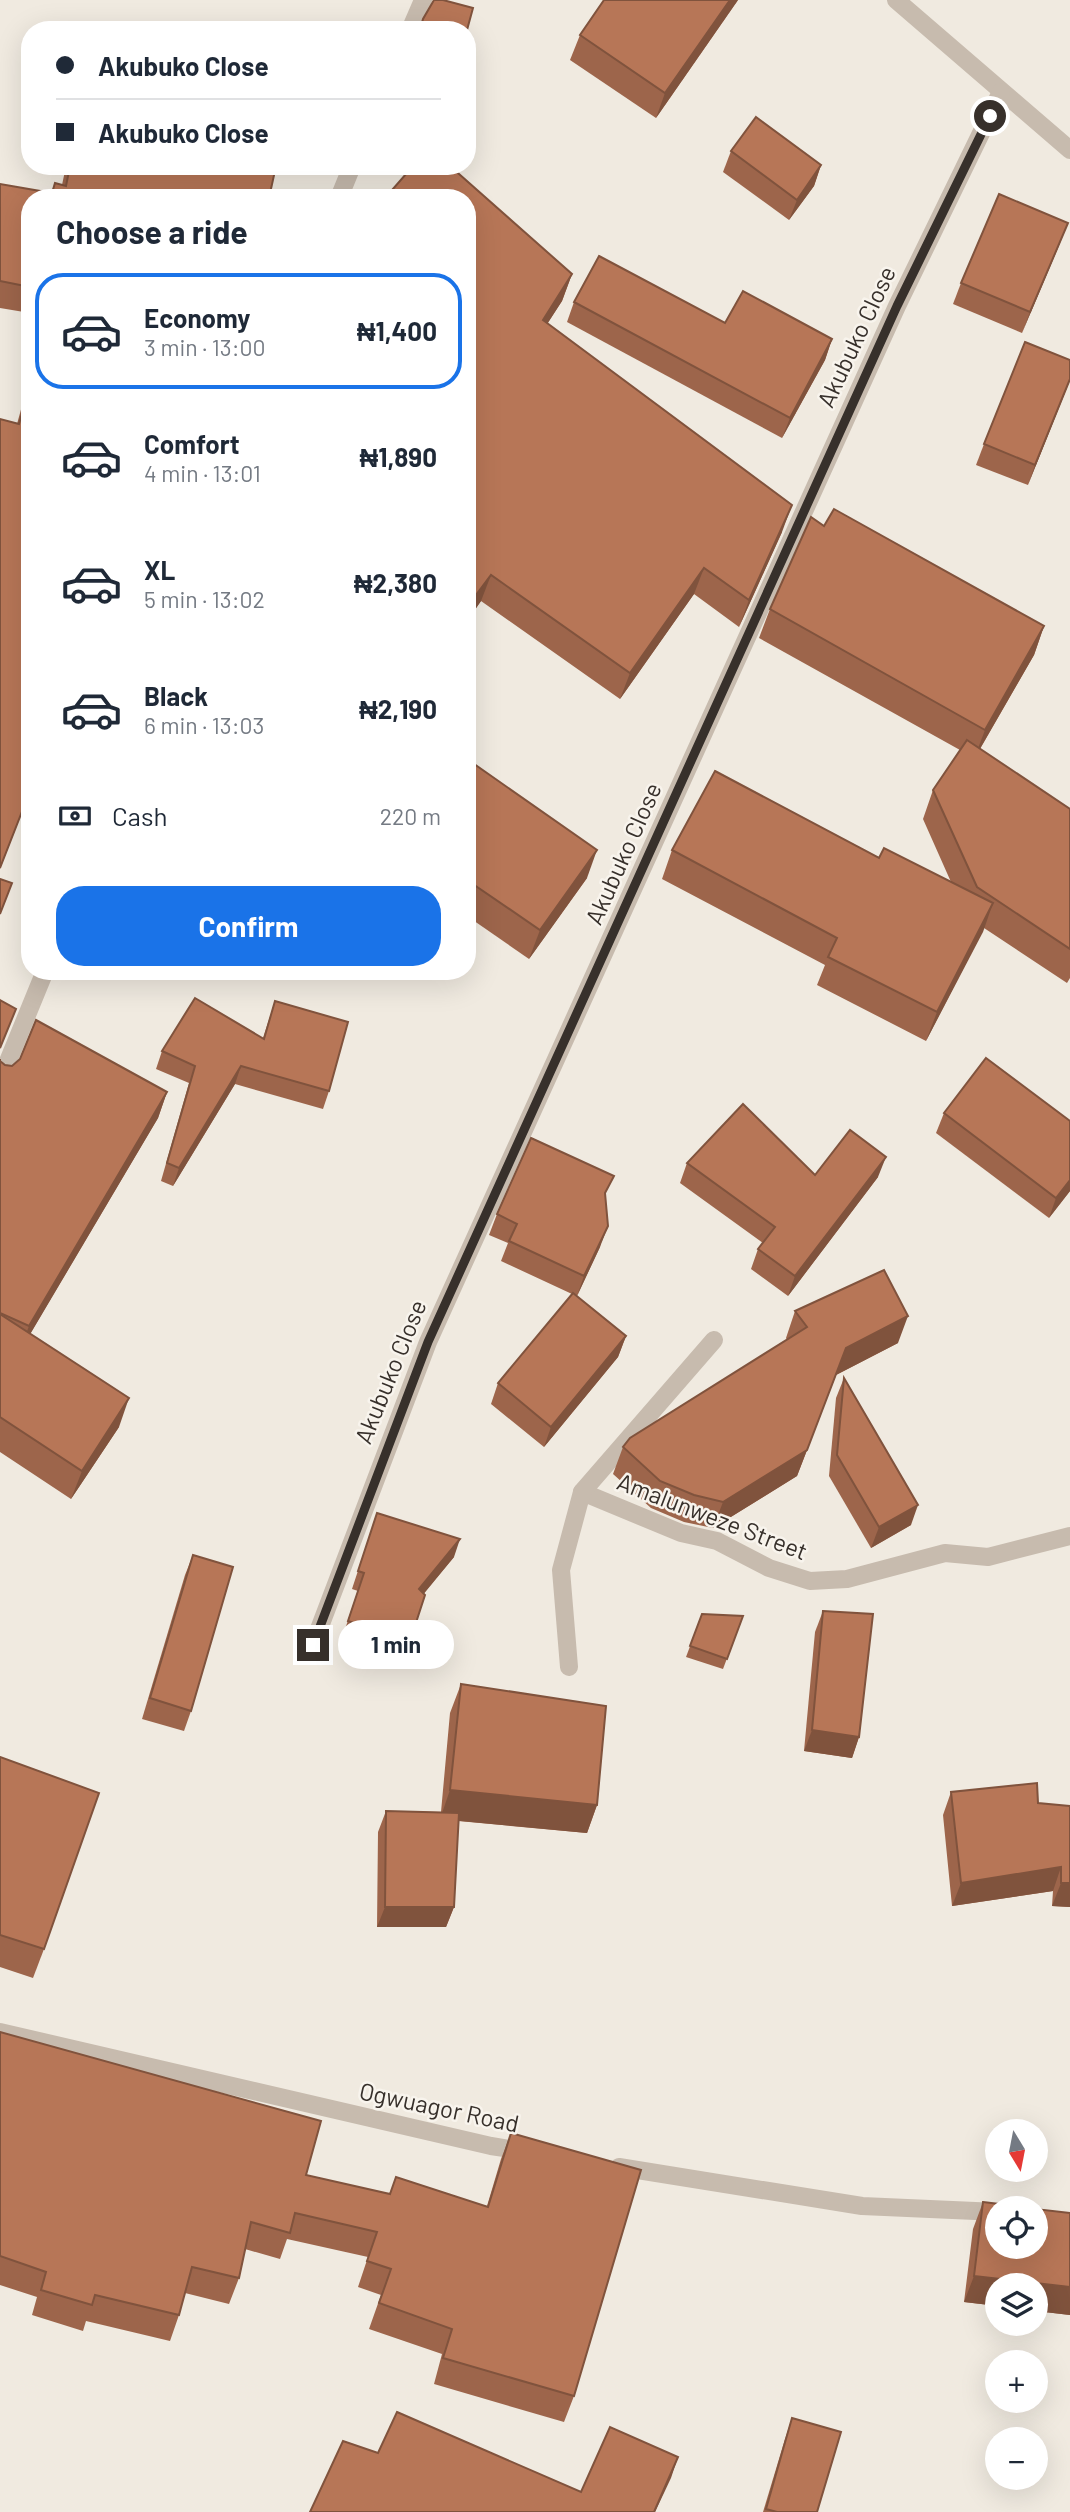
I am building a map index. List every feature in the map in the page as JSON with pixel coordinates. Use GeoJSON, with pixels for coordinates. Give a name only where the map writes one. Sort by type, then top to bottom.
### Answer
{"type":"FeatureCollection","features":[{"type":"Feature","properties":{"kind":"street"},"geometry":{"type":"LineString","coordinates":[[414,21],[423,0]]}},
{"type":"Feature","properties":{"kind":"street"},"geometry":{"type":"LineString","coordinates":[[896,0],[1070,150]]}},
{"type":"Feature","properties":{"kind":"street","name":"Akubuko Close"},"geometry":{"type":"LineString","coordinates":[[313,1645],[428,1342],[897,306],[1001,92]]}},
{"type":"Feature","properties":{"kind":"street"},"geometry":{"type":"LineString","coordinates":[[0,1081],[41,980]]}},
{"type":"Feature","properties":{"kind":"street"},"geometry":{"type":"LineString","coordinates":[[569,1667],[561,1570],[582,1492],[714,1340]]}},
{"type":"Feature","properties":{"kind":"street","name":"Amalunweze Street"},"geometry":{"type":"LineString","coordinates":[[582,1492],[681,1532],[717,1541],[769,1568],[810,1581],[847,1579],[945,1553],[988,1557],[1070,1536]]}},
{"type":"Feature","properties":{"kind":"street","name":"Ogwuagor Road"},"geometry":{"type":"LineString","coordinates":[[0,2032],[491,2146],[546,2155]]}},
{"type":"Feature","properties":{"kind":"street"},"geometry":{"type":"LineString","coordinates":[[601,2164],[863,2206],[985,2212]]}},
{"type":"Feature","properties":{"kind":"building"},"geometry":{"type":"Polygon","coordinates":[[[434,0],[473,8],[469,21],[423,19],[434,0]]]}},
{"type":"Feature","properties":{"kind":"building"},"geometry":{"type":"Polygon","coordinates":[[[604,0],[730,0],[665,93],[580,35],[604,0]]]}},
{"type":"Feature","properties":{"kind":"building"},"geometry":{"type":"Polygon","coordinates":[[[756,117],[821,165],[797,200],[731,151],[756,117]]]}},
{"type":"Feature","properties":{"kind":"building"},"geometry":{"type":"Polygon","coordinates":[[[68,175],[274,175],[271,189],[53,189],[55,183],[66,186],[68,175]]]}},
{"type":"Feature","properties":{"kind":"building"},"geometry":{"type":"Polygon","coordinates":[[[405,175],[460,175],[476,189],[393,189],[405,175]]]}},
{"type":"Feature","properties":{"kind":"building"},"geometry":{"type":"Polygon","coordinates":[[[0,184],[29,189],[21,189],[21,285],[0,281],[0,184]]]}},
{"type":"Feature","properties":{"kind":"building"},"geometry":{"type":"Polygon","coordinates":[[[476,189],[572,274],[543,320],[792,505],[749,600],[704,568],[630,673],[491,575],[476,595],[476,189]]]}},
{"type":"Feature","properties":{"kind":"building"},"geometry":{"type":"Polygon","coordinates":[[[999,194],[1068,223],[1030,312],[961,283],[999,194]]]}},
{"type":"Feature","properties":{"kind":"building"},"geometry":{"type":"Polygon","coordinates":[[[599,256],[725,323],[743,291],[832,339],[790,418],[574,302],[599,256]]]}},
{"type":"Feature","properties":{"kind":"building"},"geometry":{"type":"Polygon","coordinates":[[[1025,342],[1070,360],[1070,379],[1035,465],[984,444],[1025,342]]]}},
{"type":"Feature","properties":{"kind":"building"},"geometry":{"type":"Polygon","coordinates":[[[21,417],[21,814],[0,868],[0,419],[19,424],[21,417]]]}},
{"type":"Feature","properties":{"kind":"building"},"geometry":{"type":"Polygon","coordinates":[[[834,509],[1044,626],[985,730],[770,609],[811,517],[824,526],[834,509]]]}},
{"type":"Feature","properties":{"kind":"building"},"geometry":{"type":"Polygon","coordinates":[[[967,740],[1070,809],[1070,949],[977,887],[933,790],[967,740]]]}},
{"type":"Feature","properties":{"kind":"building"},"geometry":{"type":"Polygon","coordinates":[[[476,765],[597,850],[540,930],[476,886],[476,765]]]}},
{"type":"Feature","properties":{"kind":"building"},"geometry":{"type":"Polygon","coordinates":[[[715,771],[879,858],[884,848],[993,903],[937,1012],[828,957],[837,938],[672,850],[715,771]]]}},
{"type":"Feature","properties":{"kind":"building"},"geometry":{"type":"Polygon","coordinates":[[[0,879],[12,883],[0,914],[0,879]]]}},
{"type":"Feature","properties":{"kind":"building"},"geometry":{"type":"Polygon","coordinates":[[[195,998],[264,1039],[275,1001],[348,1022],[329,1091],[241,1066],[179,1168],[167,1163],[195,1066],[162,1051],[195,998]]]}},
{"type":"Feature","properties":{"kind":"building"},"geometry":{"type":"Polygon","coordinates":[[[0,1000],[16,1009],[0,1048],[0,1000]]]}},
{"type":"Feature","properties":{"kind":"building"},"geometry":{"type":"Polygon","coordinates":[[[36,1020],[167,1092],[29,1326],[0,1313],[0,1061],[12,1066],[20,1059],[36,1020]]]}},
{"type":"Feature","properties":{"kind":"building"},"geometry":{"type":"Polygon","coordinates":[[[986,1058],[1070,1121],[1070,1180],[1056,1198],[944,1113],[986,1058]]]}},
{"type":"Feature","properties":{"kind":"building"},"geometry":{"type":"Polygon","coordinates":[[[743,1104],[815,1175],[850,1130],[886,1157],[795,1276],[758,1249],[775,1227],[687,1163],[743,1104]]]}},
{"type":"Feature","properties":{"kind":"building"},"geometry":{"type":"Polygon","coordinates":[[[531,1138],[614,1176],[605,1193],[608,1226],[584,1276],[509,1241],[517,1224],[497,1214],[531,1138]]]}},
{"type":"Feature","properties":{"kind":"building"},"geometry":{"type":"Polygon","coordinates":[[[884,1270],[908,1316],[846,1348],[807,1450],[723,1502],[694,1495],[660,1481],[623,1447],[630,1438],[807,1327],[795,1311],[884,1270]]]}},
{"type":"Feature","properties":{"kind":"building"},"geometry":{"type":"Polygon","coordinates":[[[573,1293],[626,1336],[551,1427],[498,1383],[573,1293]]]}},
{"type":"Feature","properties":{"kind":"building"},"geometry":{"type":"Polygon","coordinates":[[[0,1314],[129,1398],[82,1471],[0,1417],[0,1314]]]}},
{"type":"Feature","properties":{"kind":"building"},"geometry":{"type":"Polygon","coordinates":[[[844,1378],[918,1505],[879,1527],[837,1455],[844,1378]]]}},
{"type":"Feature","properties":{"kind":"building"},"geometry":{"type":"Polygon","coordinates":[[[377,1513],[460,1539],[419,1589],[425,1595],[410,1641],[348,1621],[364,1573],[358,1571],[377,1513]]]}},
{"type":"Feature","properties":{"kind":"building"},"geometry":{"type":"Polygon","coordinates":[[[193,1555],[233,1567],[191,1711],[150,1698],[193,1555]]]}},
{"type":"Feature","properties":{"kind":"building"},"geometry":{"type":"Polygon","coordinates":[[[823,1611],[873,1614],[859,1737],[812,1730],[823,1611]]]}},
{"type":"Feature","properties":{"kind":"building"},"geometry":{"type":"Polygon","coordinates":[[[702,1614],[743,1616],[727,1659],[690,1646],[702,1614]]]}},
{"type":"Feature","properties":{"kind":"building"},"geometry":{"type":"Polygon","coordinates":[[[461,1684],[606,1706],[597,1805],[450,1790],[461,1684]]]}},
{"type":"Feature","properties":{"kind":"building"},"geometry":{"type":"Polygon","coordinates":[[[0,1757],[99,1793],[44,1949],[0,1935],[0,1757]]]}},
{"type":"Feature","properties":{"kind":"building"},"geometry":{"type":"Polygon","coordinates":[[[1037,1783],[1038,1803],[1070,1806],[1070,1883],[1061,1883],[1061,1867],[961,1883],[951,1792],[1037,1783]]]}},
{"type":"Feature","properties":{"kind":"building"},"geometry":{"type":"Polygon","coordinates":[[[386,1811],[459,1813],[454,1907],[385,1907],[386,1811]]]}},
{"type":"Feature","properties":{"kind":"building"},"geometry":{"type":"Polygon","coordinates":[[[0,2032],[321,2121],[306,2175],[390,2194],[396,2177],[488,2207],[511,2133],[641,2170],[574,2396],[443,2358],[452,2329],[379,2303],[391,2269],[367,2261],[377,2232],[295,2213],[290,2233],[251,2222],[239,2278],[192,2267],[179,2315],[95,2295],[92,2305],[41,2290],[46,2272],[0,2256],[0,2032]]]}},
{"type":"Feature","properties":{"kind":"building"},"geometry":{"type":"Polygon","coordinates":[[[983,2202],[985,2259],[1048,2259],[1048,2210],[1070,2213],[1070,2287],[1048,2284],[1048,2273],[985,2273],[985,2277],[974,2276],[983,2202]]]}},
{"type":"Feature","properties":{"kind":"building"},"geometry":{"type":"Polygon","coordinates":[[[397,2412],[581,2492],[610,2427],[678,2457],[654,2512],[310,2512],[343,2441],[378,2453],[397,2412]]]}},
{"type":"Feature","properties":{"kind":"building"},"geometry":{"type":"Polygon","coordinates":[[[792,2418],[841,2432],[817,2512],[777,2512],[766,2509],[792,2418]]]}},
{"type":"Feature","properties":{"kind":"route"},"geometry":{"type":"LineString","coordinates":[[313,1645],[360,1515],[428,1342],[601,965],[897,306],[990,116]]}}]}
